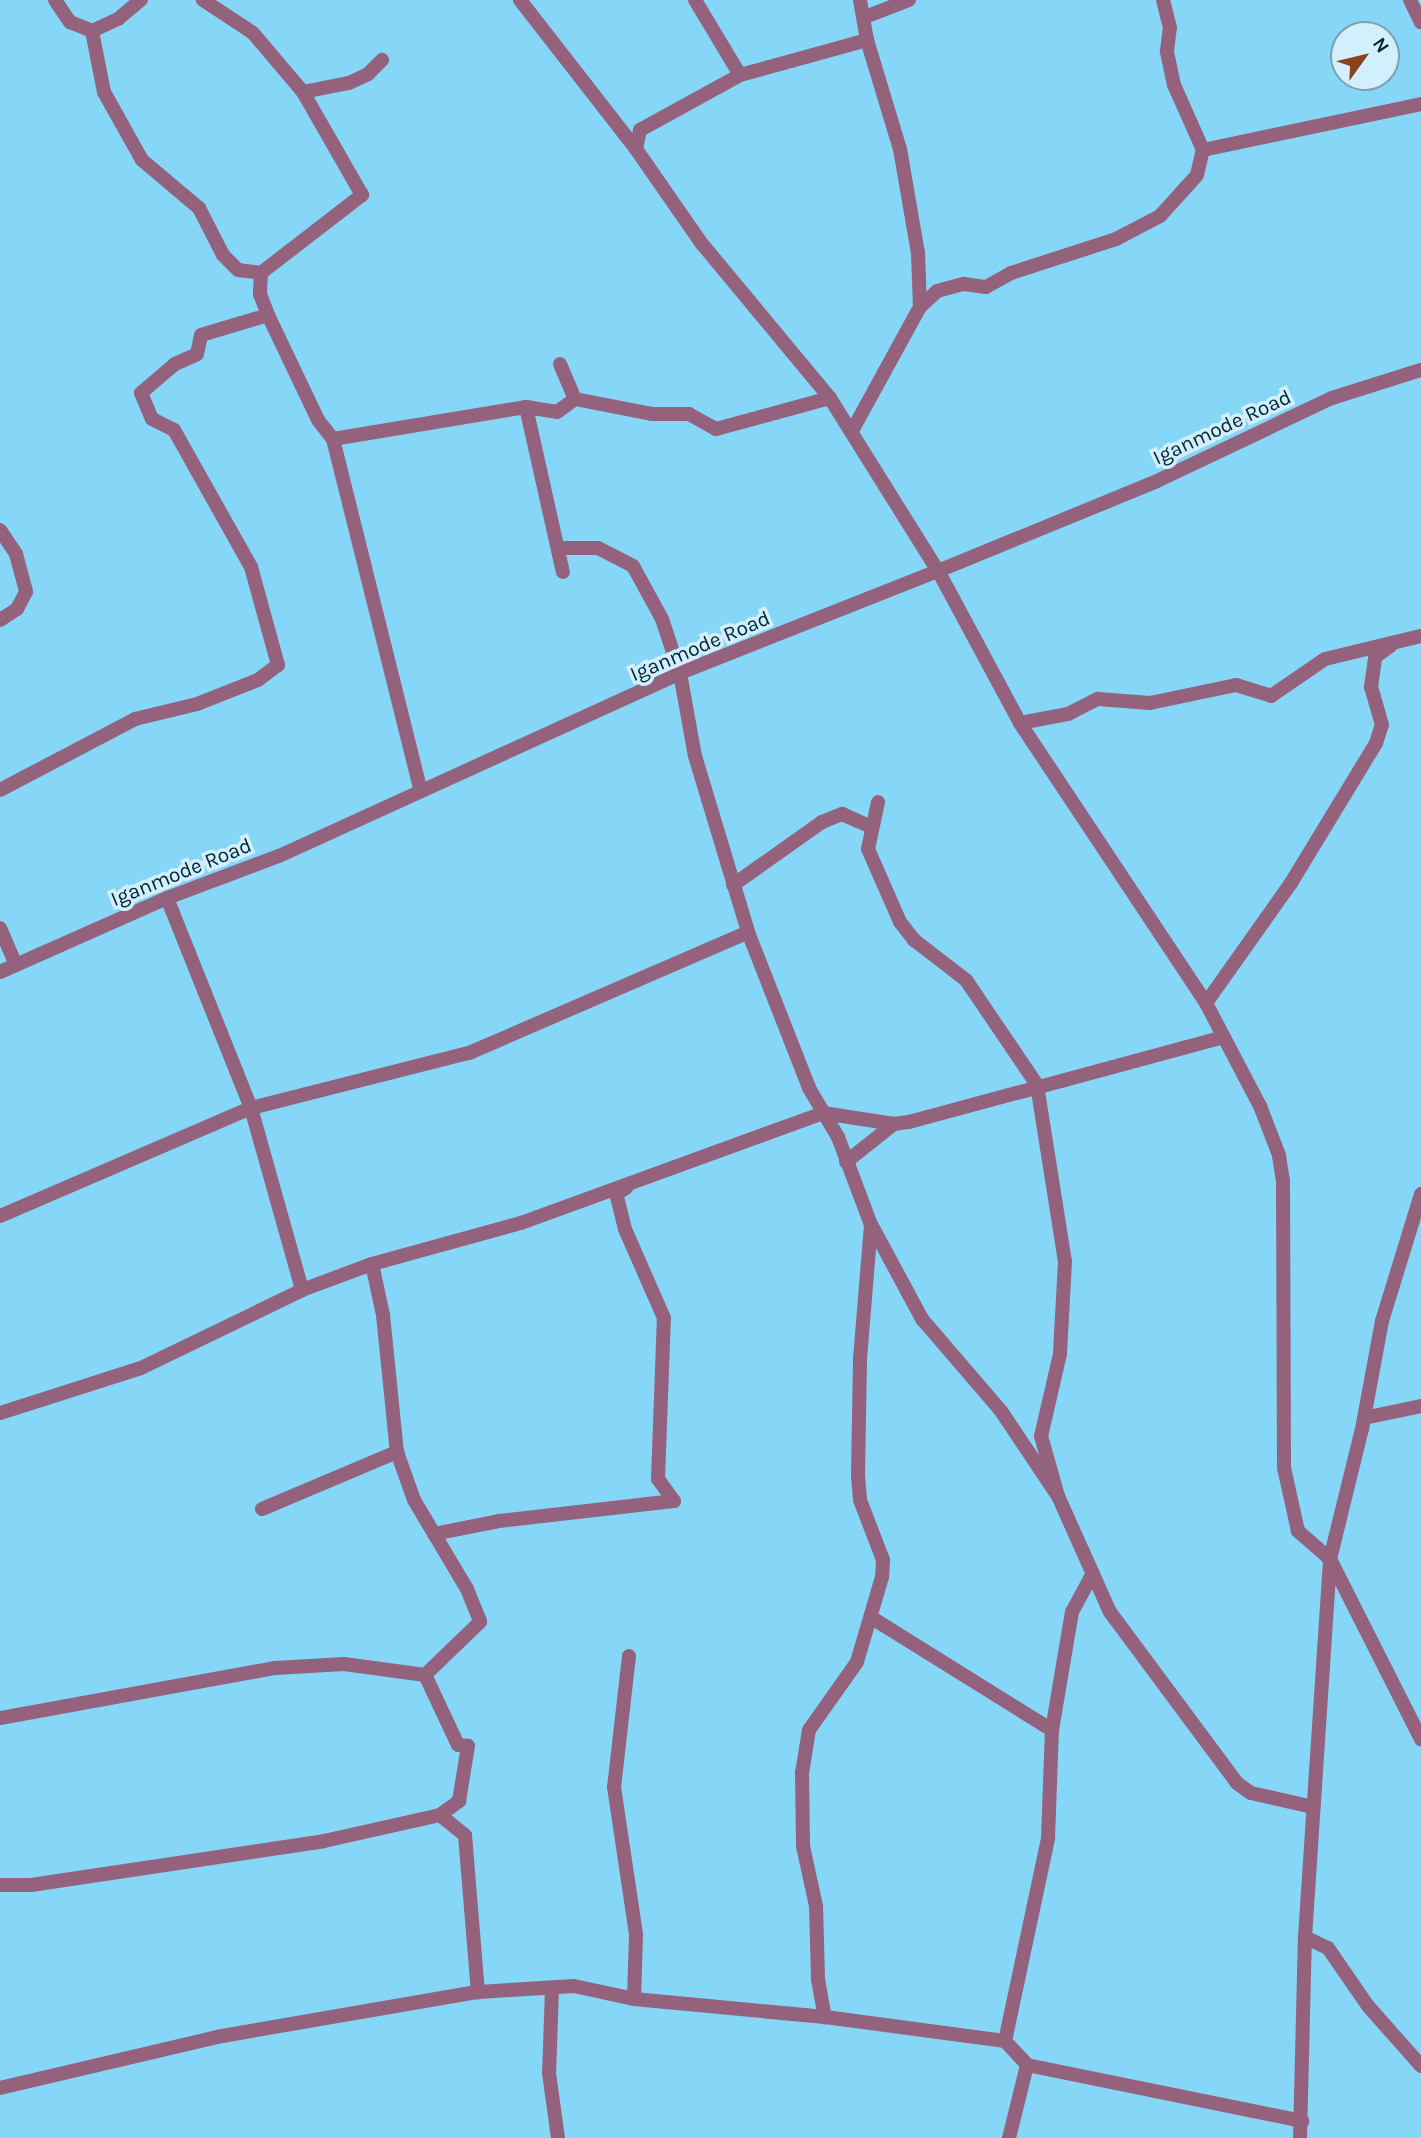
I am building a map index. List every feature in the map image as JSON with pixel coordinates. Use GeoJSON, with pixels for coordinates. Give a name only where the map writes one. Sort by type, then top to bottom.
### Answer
{"type":"FeatureCollection","features":[{"type":"Feature","properties":{"kind":"street"},"geometry":{"type":"LineString","coordinates":[[55,0],[70,22],[92,31],[118,19],[141,0]]}},
{"type":"Feature","properties":{"kind":"street"},"geometry":{"type":"LineString","coordinates":[[92,31],[104,92],[142,160],[199,208],[223,256],[238,270],[261,273],[362,195],[328,143],[303,92],[253,33],[203,0]]}},
{"type":"Feature","properties":{"kind":"street"},"geometry":{"type":"LineString","coordinates":[[520,0],[636,149],[725,273],[830,398],[938,571],[1020,723],[1206,1003],[1224,1037],[1279,1155],[1283,1181],[1284,1468],[1298,1531],[1330,1559],[1421,1739]]}},
{"type":"Feature","properties":{"kind":"street"},"geometry":{"type":"LineString","coordinates":[[695,0],[740,75]]}},
{"type":"Feature","properties":{"kind":"street"},"geometry":{"type":"LineString","coordinates":[[860,0],[865,17],[866,40],[900,149],[919,280],[920,307]]}},
{"type":"Feature","properties":{"kind":"street"},"geometry":{"type":"LineString","coordinates":[[865,17],[909,0]]}},
{"type":"Feature","properties":{"kind":"street"},"geometry":{"type":"LineString","coordinates":[[852,431],[920,307],[937,291],[964,284],[986,287],[1011,273],[1076,254],[1141,228],[1180,199],[1197,175],[1203,150],[1174,85],[1167,51],[1170,28],[1163,0]]}},
{"type":"Feature","properties":{"kind":"street"},"geometry":{"type":"LineString","coordinates":[[1410,0],[1421,23]]}},
{"type":"Feature","properties":{"kind":"street"},"geometry":{"type":"LineString","coordinates":[[636,149],[640,130],[740,75],[866,40]]}},
{"type":"Feature","properties":{"kind":"street"},"geometry":{"type":"LineString","coordinates":[[303,92],[349,83],[368,74],[382,60]]}},
{"type":"Feature","properties":{"kind":"street"},"geometry":{"type":"LineString","coordinates":[[1203,150],[1211,145],[1421,104]]}},
{"type":"Feature","properties":{"kind":"street"},"geometry":{"type":"LineString","coordinates":[[261,273],[260,294],[268,315],[318,420],[333,439],[420,789]]}},
{"type":"Feature","properties":{"kind":"street"},"geometry":{"type":"LineString","coordinates":[[919,280],[937,291]]}},
{"type":"Feature","properties":{"kind":"street"},"geometry":{"type":"LineString","coordinates":[[0,790],[135,719],[234,690],[258,680],[278,665],[251,567],[174,430],[152,419],[141,393],[175,364],[197,354],[201,335],[268,315]]}},
{"type":"Feature","properties":{"kind":"street"},"geometry":{"type":"LineString","coordinates":[[560,364],[575,399]]}},
{"type":"Feature","properties":{"kind":"street","name":"Iganmode Road"},"geometry":{"type":"LineString","coordinates":[[0,972],[167,898],[279,856],[420,789],[586,719],[680,673],[1157,481],[1332,398],[1421,370]]}},
{"type":"Feature","properties":{"kind":"street"},"geometry":{"type":"LineString","coordinates":[[333,439],[526,407],[557,412],[575,399],[652,414],[689,414],[716,429],[830,398]]}},
{"type":"Feature","properties":{"kind":"street"},"geometry":{"type":"LineString","coordinates":[[526,407],[560,548],[563,572]]}},
{"type":"Feature","properties":{"kind":"street"},"geometry":{"type":"LineString","coordinates":[[0,530],[16,554],[26,592],[18,609],[0,620]]}},
{"type":"Feature","properties":{"kind":"street"},"geometry":{"type":"LineString","coordinates":[[560,548],[598,548],[633,566],[662,619],[680,673],[695,756],[747,932],[823,1113],[838,1137],[871,1224],[922,1319],[1001,1411],[1058,1496]]}},
{"type":"Feature","properties":{"kind":"street"},"geometry":{"type":"LineString","coordinates":[[1020,723],[1068,713],[1098,699],[1150,703],[1236,685],[1271,696],[1325,659],[1421,636]]}},
{"type":"Feature","properties":{"kind":"street"},"geometry":{"type":"LineString","coordinates":[[1206,1003],[1291,883],[1376,743],[1382,725],[1371,687],[1375,657],[1394,643]]}},
{"type":"Feature","properties":{"kind":"street"},"geometry":{"type":"LineString","coordinates":[[877,802],[869,826],[869,849],[900,922],[914,940],[966,980],[1037,1085],[1065,1261],[1060,1354],[1041,1436],[1058,1496],[1110,1612],[1237,1783],[1251,1793],[1313,1807]]}},
{"type":"Feature","properties":{"kind":"street"},"geometry":{"type":"LineString","coordinates":[[733,885],[822,822],[842,814],[869,826]]}},
{"type":"Feature","properties":{"kind":"street"},"geometry":{"type":"LineString","coordinates":[[167,898],[251,1108],[302,1290]]}},
{"type":"Feature","properties":{"kind":"street"},"geometry":{"type":"LineString","coordinates":[[0,929],[16,965]]}},
{"type":"Feature","properties":{"kind":"street"},"geometry":{"type":"LineString","coordinates":[[0,1216],[251,1108],[469,1053],[747,932]]}},
{"type":"Feature","properties":{"kind":"street"},"geometry":{"type":"LineString","coordinates":[[846,1161],[894,1125],[1224,1037]]}},
{"type":"Feature","properties":{"kind":"street"},"geometry":{"type":"LineString","coordinates":[[0,1413],[141,1368],[302,1290],[372,1265],[521,1223],[628,1187],[823,1113],[894,1125]]}},
{"type":"Feature","properties":{"kind":"street"},"geometry":{"type":"LineString","coordinates":[[434,1534],[499,1521],[674,1501],[658,1479],[664,1318],[621,1216],[615,1194],[628,1187]]}},
{"type":"Feature","properties":{"kind":"street"},"geometry":{"type":"LineString","coordinates":[[1300,2138],[1305,1937],[1330,1559],[1364,1418],[1382,1321],[1415,1226],[1421,1194]]}},
{"type":"Feature","properties":{"kind":"street"},"geometry":{"type":"LineString","coordinates":[[825,2017],[818,1979],[816,1906],[803,1846],[802,1773],[809,1730],[846,1682],[872,1618],[883,1560],[860,1500],[858,1476],[860,1360],[871,1224]]}},
{"type":"Feature","properties":{"kind":"street"},"geometry":{"type":"LineString","coordinates":[[372,1265],[382,1306],[397,1452],[414,1500],[467,1589],[480,1622],[425,1675]]}},
{"type":"Feature","properties":{"kind":"street"},"geometry":{"type":"LineString","coordinates":[[1364,1418],[1421,1406]]}},
{"type":"Feature","properties":{"kind":"street"},"geometry":{"type":"LineString","coordinates":[[262,1509],[397,1452]]}},
{"type":"Feature","properties":{"kind":"street"},"geometry":{"type":"LineString","coordinates":[[1005,2041],[1048,1838],[1052,1730],[1072,1612],[1093,1573]]}},
{"type":"Feature","properties":{"kind":"street"},"geometry":{"type":"LineString","coordinates":[[872,1618],[1052,1730]]}},
{"type":"Feature","properties":{"kind":"street"},"geometry":{"type":"LineString","coordinates":[[629,1656],[614,1787],[636,1935],[634,1999]]}},
{"type":"Feature","properties":{"kind":"street"},"geometry":{"type":"LineString","coordinates":[[0,1718],[275,1668],[344,1664],[425,1675]]}},
{"type":"Feature","properties":{"kind":"street"},"geometry":{"type":"LineString","coordinates":[[425,1675],[458,1745],[468,1746],[459,1801],[465,1835],[478,1992]]}},
{"type":"Feature","properties":{"kind":"street"},"geometry":{"type":"LineString","coordinates":[[0,1885],[31,1885],[324,1841],[440,1815],[459,1801]]}},
{"type":"Feature","properties":{"kind":"street"},"geometry":{"type":"LineString","coordinates":[[440,1815],[465,1835]]}},
{"type":"Feature","properties":{"kind":"street"},"geometry":{"type":"LineString","coordinates":[[1305,1937],[1328,1948],[1368,2006],[1421,2066]]}},
{"type":"Feature","properties":{"kind":"street"},"geometry":{"type":"LineString","coordinates":[[0,2088],[222,2036],[478,1992],[574,1986],[634,1999],[825,2017],[1005,2041],[1027,2065],[1302,2121]]}},
{"type":"Feature","properties":{"kind":"street"},"geometry":{"type":"LineString","coordinates":[[552,1989],[550,2073],[558,2138]]}},
{"type":"Feature","properties":{"kind":"street"},"geometry":{"type":"LineString","coordinates":[[1009,2138],[1027,2065]]}}]}
